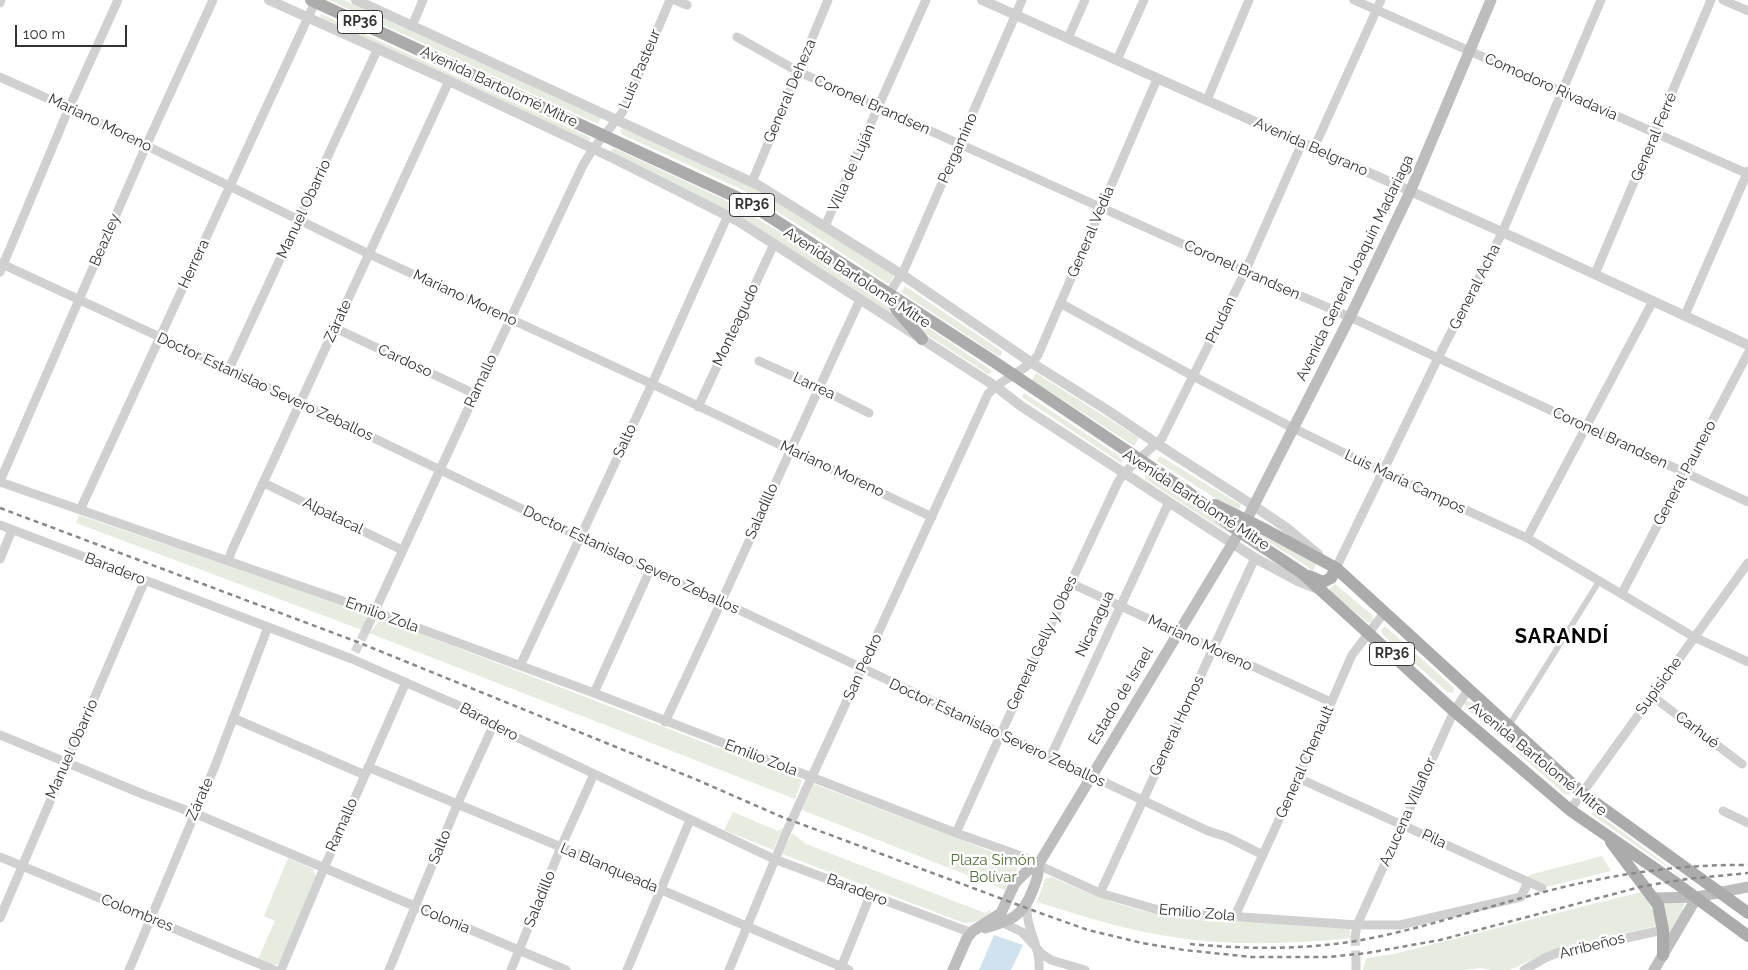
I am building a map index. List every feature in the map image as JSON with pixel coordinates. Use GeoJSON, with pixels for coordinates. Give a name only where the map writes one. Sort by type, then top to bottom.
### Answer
{"type":"FeatureCollection","features":[{"type":"Feature","properties":{"kind":"main road","name":"Avenida General Joaquín Madariaga"},"geometry":{"type":"LineString","coordinates":[[1232,543],[1254,506],[1350,317],[1410,192],[1491,0]]}},
{"type":"Feature","properties":{"kind":"main road","name":"Avenida Bartolomé Mitre"},"geometry":{"type":"LineString","coordinates":[[314,1],[747,202],[1012,374],[1138,460],[1243,526],[1302,573],[1454,711],[1570,810],[1697,898],[1748,936]]}},
{"type":"Feature","properties":{"kind":"main road"},"geometry":{"type":"LineString","coordinates":[[889,294],[897,310],[922,339]]}},
{"type":"Feature","properties":{"kind":"main road","name":"Avenida Bartolomé Mitre"},"geometry":{"type":"LineString","coordinates":[[1243,526],[1266,530],[1336,568],[1582,793],[1748,914]]}},
{"type":"Feature","properties":{"kind":"main road","name":"Estado de Israel"},"geometry":{"type":"LineString","coordinates":[[972,932],[1003,923],[1015,916],[1027,903],[1038,875],[1038,865],[1232,543]]}},
{"type":"Feature","properties":{"kind":"main road"},"geometry":{"type":"LineString","coordinates":[[1302,573],[1324,582],[1330,578],[1336,568]]}},
{"type":"Feature","properties":{"kind":"main road"},"geometry":{"type":"LineString","coordinates":[[1605,834],[1655,898],[1663,930],[1663,955]]}},
{"type":"Feature","properties":{"kind":"main road","name":"Estado de Israel"},"geometry":{"type":"LineString","coordinates":[[972,932],[1001,913],[1015,883],[1027,871],[1038,865]]}},
{"type":"Feature","properties":{"kind":"main road"},"geometry":{"type":"LineString","coordinates":[[1655,898],[1697,898],[1748,887]]}},
{"type":"Feature","properties":{"kind":"main road"},"geometry":{"type":"LineString","coordinates":[[1719,893],[1748,894]]}},
{"type":"Feature","properties":{"kind":"main road"},"geometry":{"type":"LineString","coordinates":[[1654,970],[1697,898]]}},
{"type":"Feature","properties":{"kind":"main road"},"geometry":{"type":"LineString","coordinates":[[953,970],[964,943],[972,932]]}},
{"type":"Feature","properties":{"kind":"street"},"geometry":{"type":"LineString","coordinates":[[1,266],[118,0]]}},
{"type":"Feature","properties":{"kind":"street","name":"Beazley"},"geometry":{"type":"LineString","coordinates":[[0,481],[146,146],[213,0]]}},
{"type":"Feature","properties":{"kind":"street","name":"Avenida Bartolomé Mitre"},"geometry":{"type":"LineString","coordinates":[[270,0],[449,81],[728,215],[995,386],[1021,406],[1255,558],[1321,591]]}},
{"type":"Feature","properties":{"kind":"street","name":"Avenida Bartolomé Mitre"},"geometry":{"type":"LineString","coordinates":[[356,0],[752,182],[901,274],[1032,363],[1254,506],[1288,529],[1336,568]]}},
{"type":"Feature","properties":{"kind":"street"},"geometry":{"type":"LineString","coordinates":[[412,26],[423,0]]}},
{"type":"Feature","properties":{"kind":"street","name":"Luis Pasteur"},"geometry":{"type":"LineString","coordinates":[[604,135],[622,113],[670,0]]}},
{"type":"Feature","properties":{"kind":"street"},"geometry":{"type":"LineString","coordinates":[[675,0],[687,5]]}},
{"type":"Feature","properties":{"kind":"street","name":"General Deheza"},"geometry":{"type":"LineString","coordinates":[[752,182],[828,0]]}},
{"type":"Feature","properties":{"kind":"street","name":"Villa de Luján"},"geometry":{"type":"LineString","coordinates":[[826,226],[926,0]]}},
{"type":"Feature","properties":{"kind":"street","name":"Avenida Belgrano"},"geometry":{"type":"LineString","coordinates":[[982,0],[1595,274],[1748,345]]}},
{"type":"Feature","properties":{"kind":"street","name":"Pergamino"},"geometry":{"type":"LineString","coordinates":[[889,294],[901,274],[1022,0]]}},
{"type":"Feature","properties":{"kind":"street"},"geometry":{"type":"LineString","coordinates":[[1068,38],[1085,0]]}},
{"type":"Feature","properties":{"kind":"street"},"geometry":{"type":"LineString","coordinates":[[1117,60],[1144,0]]}},
{"type":"Feature","properties":{"kind":"street"},"geometry":{"type":"LineString","coordinates":[[1207,100],[1249,0]]}},
{"type":"Feature","properties":{"kind":"street","name":"Comodoro Rivadavia"},"geometry":{"type":"LineString","coordinates":[[1354,0],[1748,173]]}},
{"type":"Feature","properties":{"kind":"street"},"geometry":{"type":"LineString","coordinates":[[1314,148],[1381,0]]}},
{"type":"Feature","properties":{"kind":"street","name":"General Acha"},"geometry":{"type":"LineString","coordinates":[[1336,568],[1438,358],[1502,233],[1601,0]]}},
{"type":"Feature","properties":{"kind":"street","name":"General Ferré"},"geometry":{"type":"LineString","coordinates":[[1595,274],[1656,134],[1711,0]]}},
{"type":"Feature","properties":{"kind":"street"},"geometry":{"type":"LineString","coordinates":[[1723,0],[1748,11]]}},
{"type":"Feature","properties":{"kind":"street","name":"Herrera"},"geometry":{"type":"LineString","coordinates":[[80,510],[314,1]]}},
{"type":"Feature","properties":{"kind":"street","name":"Coronel Brandsen"},"geometry":{"type":"LineString","coordinates":[[737,37],[799,72],[1244,272],[1350,317],[1748,502]]}},
{"type":"Feature","properties":{"kind":"street","name":"Manuel Obarrio"},"geometry":{"type":"LineString","coordinates":[[228,369],[378,48]]}},
{"type":"Feature","properties":{"kind":"street","name":"Mariano Moreno"},"geometry":{"type":"LineString","coordinates":[[0,77],[69,108],[369,254],[511,318],[932,517]]}},
{"type":"Feature","properties":{"kind":"street","name":"General Vedia"},"geometry":{"type":"LineString","coordinates":[[1032,363],[1038,355],[1157,79]]}},
{"type":"Feature","properties":{"kind":"street","name":"Zárate"},"geometry":{"type":"LineString","coordinates":[[228,562],[449,81]]}},
{"type":"Feature","properties":{"kind":"street","name":"Ramallo"},"geometry":{"type":"LineString","coordinates":[[366,630],[474,394],[592,149],[604,135]]}},
{"type":"Feature","properties":{"kind":"street","name":"Prudan"},"geometry":{"type":"LineString","coordinates":[[1138,460],[1162,438],[1244,272],[1302,143]]}},
{"type":"Feature","properties":{"kind":"street"},"geometry":{"type":"LineString","coordinates":[[1685,315],[1748,173]]}},
{"type":"Feature","properties":{"kind":"street","name":"Salto"},"geometry":{"type":"LineString","coordinates":[[520,666],[652,384],[728,215]]}},
{"type":"Feature","properties":{"kind":"street","name":"Monteagudo"},"geometry":{"type":"LineString","coordinates":[[698,406],[774,244]]}},
{"type":"Feature","properties":{"kind":"street","name":"Doctor Estanislao Severo Zeballos"},"geometry":{"type":"LineString","coordinates":[[1,266],[79,299],[650,570],[862,668],[1000,735],[1208,832],[1227,837],[1263,855]]}},
{"type":"Feature","properties":{"kind":"street","name":"Saladillo"},"geometry":{"type":"LineString","coordinates":[[666,722],[860,300]]}},
{"type":"Feature","properties":{"kind":"street"},"geometry":{"type":"LineString","coordinates":[[1527,538],[1653,301]]}},
{"type":"Feature","properties":{"kind":"street","name":"Luis María Campos"},"geometry":{"type":"LineString","coordinates":[[1060,303],[1293,428],[1383,472],[1527,538],[1694,637],[1748,662]]}},
{"type":"Feature","properties":{"kind":"street","name":"Cardoso"},"geometry":{"type":"LineString","coordinates":[[335,328],[474,394]]}},
{"type":"Feature","properties":{"kind":"street","name":"General Paunero"},"geometry":{"type":"LineString","coordinates":[[1622,593],[1748,353]]}},
{"type":"Feature","properties":{"kind":"street","name":"Larrea"},"geometry":{"type":"LineString","coordinates":[[759,361],[869,413]]}},
{"type":"Feature","properties":{"kind":"street"},"geometry":{"type":"LineString","coordinates":[[1012,374],[1032,363]]}},
{"type":"Feature","properties":{"kind":"street","name":"San Pedro"},"geometry":{"type":"LineString","coordinates":[[729,970],[774,859],[988,394],[995,386],[1012,374]]}},
{"type":"Feature","properties":{"kind":"street","name":"General Gelly y Obes"},"geometry":{"type":"LineString","coordinates":[[956,833],[1118,482],[1124,473],[1138,460]]}},
{"type":"Feature","properties":{"kind":"street","name":"Emilio Zola"},"geometry":{"type":"LineString","coordinates":[[0,481],[375,612],[594,693],[956,833],[1024,857],[1100,894],[1162,911],[1357,925],[1408,925],[1521,897],[1528,882]]}},
{"type":"Feature","properties":{"kind":"street","name":"Alpatacal"},"geometry":{"type":"LineString","coordinates":[[264,483],[402,550]]}},
{"type":"Feature","properties":{"kind":"street","name":"Nicaragua"},"geometry":{"type":"LineString","coordinates":[[1050,758],[1169,502]]}},
{"type":"Feature","properties":{"kind":"street","name":"Baradero"},"geometry":{"type":"LineString","coordinates":[[0,525],[268,627],[353,656],[478,714],[494,726],[774,859],[870,896],[972,932]]}},
{"type":"Feature","properties":{"kind":"street"},"geometry":{"type":"LineString","coordinates":[[0,558],[12,530]]}},
{"type":"Feature","properties":{"kind":"street","name":"General Hornos"},"geometry":{"type":"LineString","coordinates":[[1100,894],[1255,558]]}},
{"type":"Feature","properties":{"kind":"street","name":"Supisiche"},"geometry":{"type":"LineString","coordinates":[[1570,810],[1748,563]]}},
{"type":"Feature","properties":{"kind":"street"},"geometry":{"type":"LineString","coordinates":[[594,693],[650,570]]}},
{"type":"Feature","properties":{"kind":"street","name":"Manuel Obarrio"},"geometry":{"type":"LineString","coordinates":[[0,918],[145,580]]}},
{"type":"Feature","properties":{"kind":"street"},"geometry":{"type":"LineString","coordinates":[[1508,727],[1600,580]]}},
{"type":"Feature","properties":{"kind":"street","name":"Mariano Moreno"},"geometry":{"type":"LineString","coordinates":[[1070,584],[1331,702]]}},
{"type":"Feature","properties":{"kind":"street","name":"General Chenault"},"geometry":{"type":"LineString","coordinates":[[1235,916],[1352,655],[1384,613]]}},
{"type":"Feature","properties":{"kind":"street","name":"Zárate"},"geometry":{"type":"LineString","coordinates":[[129,970],[215,766],[268,627]]}},
{"type":"Feature","properties":{"kind":"street","name":"Ramallo"},"geometry":{"type":"LineString","coordinates":[[281,970],[406,682]]}},
{"type":"Feature","properties":{"kind":"street","name":"Azucena Villaflor"},"geometry":{"type":"LineString","coordinates":[[1355,937],[1357,925],[1402,824],[1454,711],[1468,690]]}},
{"type":"Feature","properties":{"kind":"street","name":"Carhué"},"geometry":{"type":"LineString","coordinates":[[1652,696],[1742,764]]}},
{"type":"Feature","properties":{"kind":"street","name":"La Blanqueada"},"geometry":{"type":"LineString","coordinates":[[234,718],[561,847],[844,969]]}},
{"type":"Feature","properties":{"kind":"street","name":"Salto"},"geometry":{"type":"LineString","coordinates":[[390,970],[457,805],[494,726]]}},
{"type":"Feature","properties":{"kind":"street","name":"Colonia"},"geometry":{"type":"LineString","coordinates":[[0,735],[194,813],[566,970]]}},
{"type":"Feature","properties":{"kind":"street","name":"Saladillo"},"geometry":{"type":"LineString","coordinates":[[511,970],[561,847],[594,774]]}},
{"type":"Feature","properties":{"kind":"street","name":"Pila"},"geometry":{"type":"LineString","coordinates":[[1298,778],[1542,888]]}},
{"type":"Feature","properties":{"kind":"street"},"geometry":{"type":"LineString","coordinates":[[1724,812],[1748,823]]}},
{"type":"Feature","properties":{"kind":"street"},"geometry":{"type":"LineString","coordinates":[[627,970],[690,820]]}},
{"type":"Feature","properties":{"kind":"street","name":"Colombres"},"geometry":{"type":"LineString","coordinates":[[0,857],[274,970]]}},
{"type":"Feature","properties":{"kind":"street"},"geometry":{"type":"LineString","coordinates":[[844,969],[870,896]]}},
{"type":"Feature","properties":{"kind":"street"},"geometry":{"type":"LineString","coordinates":[[1027,903],[1027,921],[1039,957],[1038,970]]}},
{"type":"Feature","properties":{"kind":"street"},"geometry":{"type":"LineString","coordinates":[[1003,923],[1022,932],[1036,946],[1074,967],[1085,970]]}},
{"type":"Feature","properties":{"kind":"street","name":"Arribeños"},"geometry":{"type":"LineString","coordinates":[[1524,970],[1557,953],[1663,930]]}},
{"type":"Feature","properties":{"kind":"street"},"geometry":{"type":"LineString","coordinates":[[1356,960],[1356,970]]}},
{"type":"Feature","properties":{"kind":"green space"},"geometry":{"type":"Polygon","coordinates":[[[329,0],[344,0],[601,118],[598,124],[329,0]]]}},
{"type":"Feature","properties":{"kind":"green space"},"geometry":{"type":"Polygon","coordinates":[[[321,14],[591,138],[588,142],[320,17],[321,14]]]}},
{"type":"Feature","properties":{"kind":"green space"},"geometry":{"type":"Polygon","coordinates":[[[623,128],[749,186],[824,229],[894,275],[890,283],[887,283],[745,191],[621,134],[620,130],[623,128]]]}},
{"type":"Feature","properties":{"kind":"green space"},"geometry":{"type":"Polygon","coordinates":[[[614,148],[725,200],[773,228],[871,291],[881,299],[898,319],[770,236],[611,154],[611,150],[614,148]]]}},
{"type":"Feature","properties":{"kind":"green space"},"geometry":{"type":"Polygon","coordinates":[[[905,286],[1002,351],[1002,355],[998,356],[901,292],[905,286]]]}},
{"type":"Feature","properties":{"kind":"green space"},"geometry":{"type":"Polygon","coordinates":[[[899,308],[991,370],[991,373],[988,374],[912,325],[899,308]]]}},
{"type":"Feature","properties":{"kind":"green space"},"geometry":{"type":"Polygon","coordinates":[[[1036,373],[1139,438],[1134,446],[1032,380],[1036,373]]]}},
{"type":"Feature","properties":{"kind":"green space"},"geometry":{"type":"Polygon","coordinates":[[[1024,393],[1124,459],[1121,463],[1022,397],[1024,393]]]}},
{"type":"Feature","properties":{"kind":"green space"},"geometry":{"type":"Polygon","coordinates":[[[1160,456],[1241,505],[1237,512],[1157,461],[1160,456]]]}},
{"type":"Feature","properties":{"kind":"green space"},"geometry":{"type":"Polygon","coordinates":[[[1145,473],[1225,527],[1223,530],[1145,479],[1145,473]]]}},
{"type":"Feature","properties":{"kind":"green space"},"geometry":{"type":"Polygon","coordinates":[[[79,515],[368,614],[362,630],[76,523],[79,515]]]}},
{"type":"Feature","properties":{"kind":"green space"},"geometry":{"type":"Polygon","coordinates":[[[1260,530],[1318,560],[1313,571],[1257,534],[1260,530]]]}},
{"type":"Feature","properties":{"kind":"green space"},"geometry":{"type":"Polygon","coordinates":[[[1335,584],[1372,615],[1373,621],[1368,623],[1331,592],[1330,589],[1335,584]]]}},
{"type":"Feature","properties":{"kind":"green space"},"geometry":{"type":"Polygon","coordinates":[[[382,619],[802,780],[795,799],[369,633],[382,619]]]}},
{"type":"Feature","properties":{"kind":"green space"},"geometry":{"type":"Polygon","coordinates":[[[1386,627],[1453,687],[1454,691],[1452,693],[1447,692],[1382,634],[1382,628],[1386,627]]]}},
{"type":"Feature","properties":{"kind":"green space"},"geometry":{"type":"Polygon","coordinates":[[[1464,702],[1471,702],[1570,789],[1571,794],[1566,795],[1466,708],[1464,702]]]}},
{"type":"Feature","properties":{"kind":"green space","name":"Plaza Simón Bolívar"},"geometry":{"type":"Polygon","coordinates":[[[814,784],[1019,862],[1013,880],[1005,890],[802,810],[814,784]]]}},
{"type":"Feature","properties":{"kind":"green space"},"geometry":{"type":"Polygon","coordinates":[[[1594,811],[1703,892],[1591,814],[1594,811]]]}},
{"type":"Feature","properties":{"kind":"green space"},"geometry":{"type":"Polygon","coordinates":[[[733,812],[778,831],[783,828],[773,850],[724,830],[733,812]]]}},
{"type":"Feature","properties":{"kind":"green space"},"geometry":{"type":"Polygon","coordinates":[[[792,833],[806,844],[985,913],[992,909],[980,920],[964,923],[782,854],[792,833]]]}},
{"type":"Feature","properties":{"kind":"green space"},"geometry":{"type":"Polygon","coordinates":[[[1602,856],[1611,871],[1546,887],[1526,877],[1533,874],[1602,856]]]}},
{"type":"Feature","properties":{"kind":"green space"},"geometry":{"type":"Polygon","coordinates":[[[288,858],[313,869],[316,877],[279,964],[274,965],[258,959],[275,921],[264,916],[288,858]]]}},
{"type":"Feature","properties":{"kind":"green space"},"geometry":{"type":"Polygon","coordinates":[[[1051,877],[1108,900],[1152,913],[1168,916],[1350,928],[1350,938],[1277,943],[1203,941],[1125,928],[1037,902],[1045,879],[1051,877]]]}},
{"type":"Feature","properties":{"kind":"green space"},"geometry":{"type":"Polygon","coordinates":[[[1641,892],[1644,894],[1659,922],[1657,926],[1566,946],[1510,970],[1481,968],[1464,970],[1363,970],[1366,958],[1394,954],[1641,892]]]}},
{"type":"Feature","properties":{"kind":"green space"},"geometry":{"type":"Polygon","coordinates":[[[1684,901],[1683,913],[1669,937],[1661,903],[1684,901]]]}},
{"type":"Feature","properties":{"kind":"water"},"geometry":{"type":"Polygon","coordinates":[[[994,935],[1023,945],[1011,970],[979,970],[994,935]]]}},
{"type":"Feature","properties":{"kind":"tunnel"},"geometry":{"type":"LineString","coordinates":[[355,652],[366,630]]}},
{"type":"Feature","properties":{"kind":"tunnel"},"geometry":{"type":"LineString","coordinates":[[1355,937],[1356,960]]}},
{"type":"Feature","properties":{"kind":"railway"},"geometry":{"type":"LineString","coordinates":[[0,508],[355,641],[695,779],[782,817],[1088,930],[1142,943],[1184,950],[1252,957],[1328,957],[1367,953],[1440,940],[1644,886],[1687,879],[1748,873]]}},
{"type":"Feature","properties":{"kind":"railway"},"geometry":{"type":"LineString","coordinates":[[1190,944],[1273,948],[1335,944],[1383,936],[1594,880],[1681,867],[1748,865]]}},
{"type":"Feature","properties":{"kind":"district","name":"SARANDÍ"},"geometry":{"type":"Point","coordinates":[1562,637]}}]}
